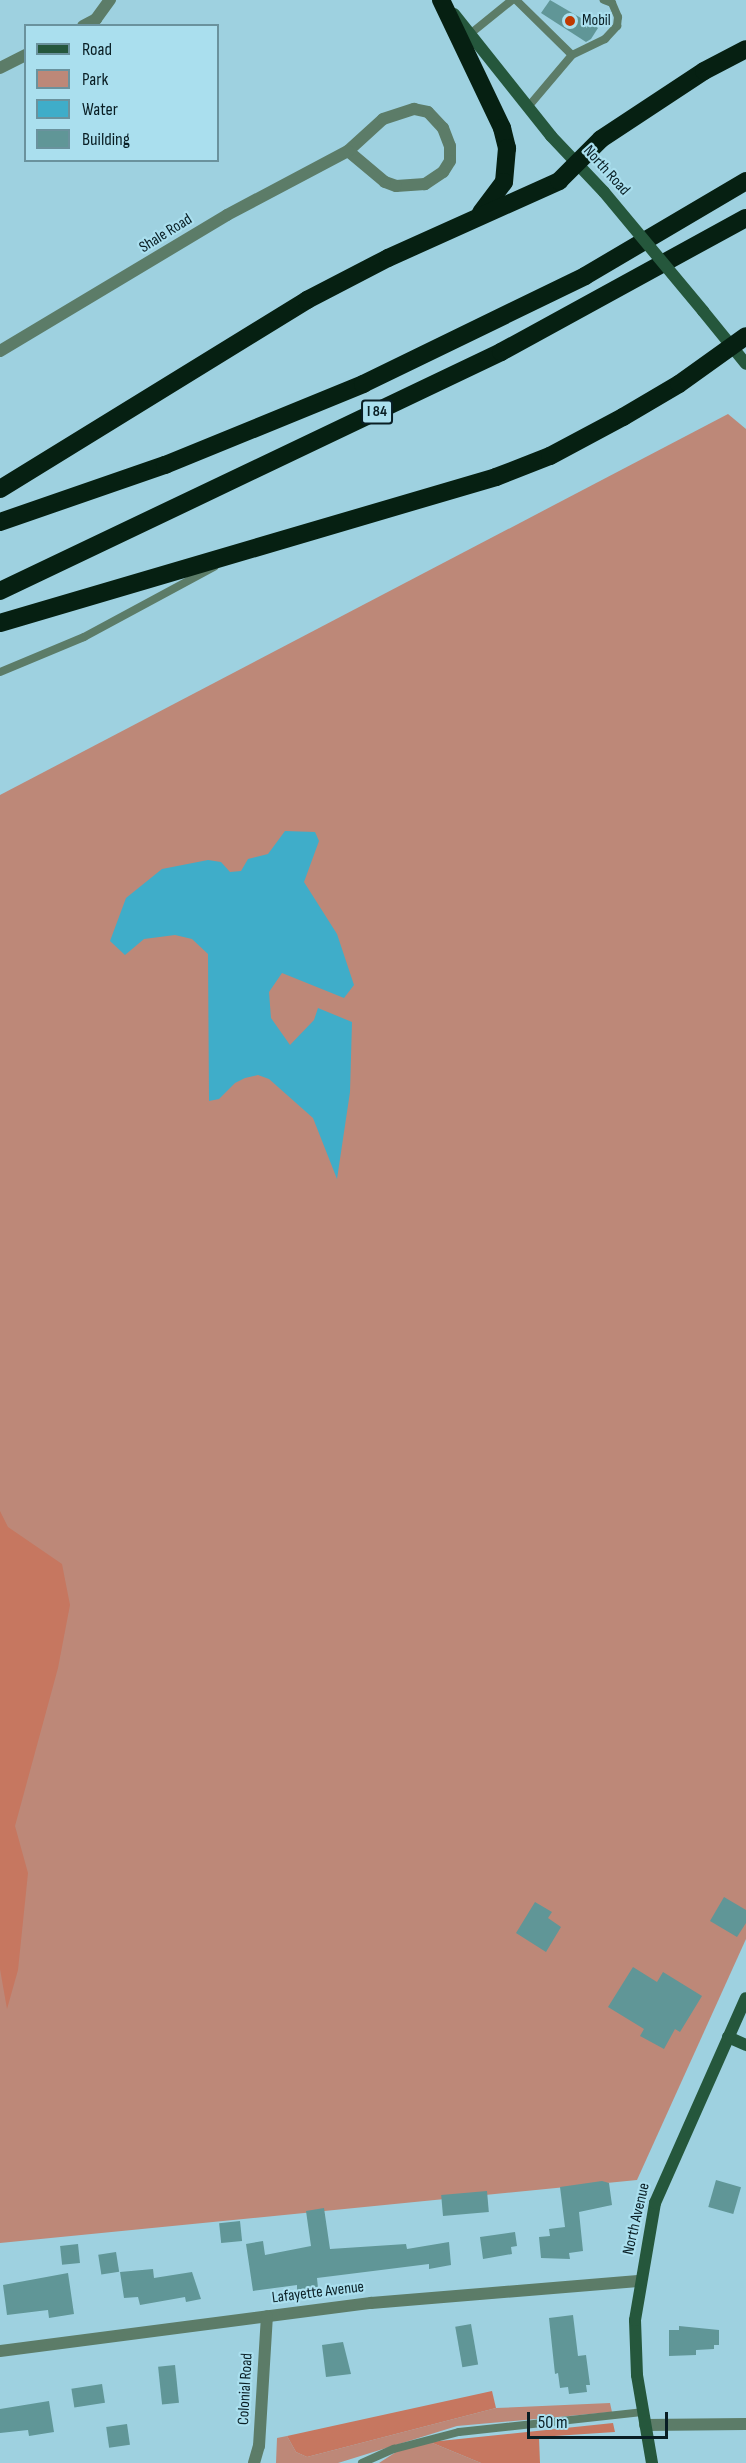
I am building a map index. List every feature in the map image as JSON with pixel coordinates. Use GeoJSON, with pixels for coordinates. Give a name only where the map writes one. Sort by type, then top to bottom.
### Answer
{"type":"FeatureCollection","features":[{"type":"Feature","properties":{"kind":"highway"},"geometry":{"type":"LineString","coordinates":[[442,0],[502,128],[507,148],[500,190],[470,220]]}},
{"type":"Feature","properties":{"kind":"highway"},"geometry":{"type":"LineString","coordinates":[[0,489],[307,300],[470,220],[559,181],[579,165],[601,139],[704,71],[746,49]]}},
{"type":"Feature","properties":{"kind":"highway","name":"I 84"},"geometry":{"type":"LineString","coordinates":[[0,522],[165,465],[373,380],[585,276],[746,182]]}},
{"type":"Feature","properties":{"kind":"highway","name":"I 84"},"geometry":{"type":"LineString","coordinates":[[0,591],[520,343],[746,218]]}},
{"type":"Feature","properties":{"kind":"highway"},"geometry":{"type":"LineString","coordinates":[[0,623],[437,497],[550,456],[679,384],[739,342]]}},
{"type":"Feature","properties":{"kind":"main road","name":"North Road"},"geometry":{"type":"LineString","coordinates":[[442,0],[528,108],[604,192],[703,311],[739,342],[746,364]]}},
{"type":"Feature","properties":{"kind":"main road","name":"North Avenue"},"geometry":{"type":"LineString","coordinates":[[652,2463],[643,2419],[635,2319],[656,2203],[665,2174],[746,1998]]}},
{"type":"Feature","properties":{"kind":"main road"},"geometry":{"type":"LineString","coordinates":[[729,2037],[746,2045]]}},
{"type":"Feature","properties":{"kind":"street"},"geometry":{"type":"LineString","coordinates":[[87,24],[96,19],[110,0]]}},
{"type":"Feature","properties":{"kind":"street"},"geometry":{"type":"LineString","coordinates":[[0,68],[24,56]]}},
{"type":"Feature","properties":{"kind":"street","name":"Shale Road"},"geometry":{"type":"LineString","coordinates":[[2,350],[227,215],[348,151],[383,119],[414,109],[428,112],[443,128],[450,146],[450,161],[442,172],[425,184],[396,186],[385,182],[348,151]]}},
{"type":"Feature","properties":{"kind":"street","name":"Lafayette Avenue"},"geometry":{"type":"LineString","coordinates":[[0,2351],[383,2302],[641,2281]]}},
{"type":"Feature","properties":{"kind":"street","name":"Colonial Road"},"geometry":{"type":"LineString","coordinates":[[254,2463],[259,2446],[267,2316]]}},
{"type":"Feature","properties":{"kind":"street"},"geometry":{"type":"LineString","coordinates":[[643,2419],[746,2424]]}},
{"type":"Feature","properties":{"kind":"lane"},"geometry":{"type":"LineString","coordinates":[[470,34],[514,0],[572,55]]}},
{"type":"Feature","properties":{"kind":"lane"},"geometry":{"type":"LineString","coordinates":[[528,108],[572,55],[605,39],[616,26],[618,17],[612,3],[604,0]]}},
{"type":"Feature","properties":{"kind":"lane"},"geometry":{"type":"LineString","coordinates":[[0,672],[109,625],[238,554]]}},
{"type":"Feature","properties":{"kind":"lane"},"geometry":{"type":"LineString","coordinates":[[362,2463],[394,2449],[459,2432],[643,2419]]}},
{"type":"Feature","properties":{"kind":"green space"},"geometry":{"type":"Polygon","coordinates":[[[728,414],[746,429],[746,1939],[637,2180],[0,2243],[0,795],[728,414]]]}},
{"type":"Feature","properties":{"kind":"green space"},"geometry":{"type":"Polygon","coordinates":[[[610,2403],[612,2412],[457,2426],[338,2463],[276,2463],[277,2438],[287,2436],[296,2452],[307,2457],[496,2408],[610,2403]]]}},
{"type":"Feature","properties":{"kind":"green space"},"geometry":{"type":"Polygon","coordinates":[[[430,2442],[481,2463],[379,2463],[396,2452],[430,2442]]]}},
{"type":"Feature","properties":{"kind":"shaded area"},"geometry":{"type":"Polygon","coordinates":[[[0,1511],[8,1527],[62,1564],[70,1605],[58,1668],[15,1826],[28,1873],[18,1970],[7,2009],[0,1969],[0,1511]]]}},
{"type":"Feature","properties":{"kind":"shaded area"},"geometry":{"type":"Polygon","coordinates":[[[492,2391],[496,2408],[307,2457],[296,2452],[287,2436],[492,2391]]]}},
{"type":"Feature","properties":{"kind":"shaded area"},"geometry":{"type":"Polygon","coordinates":[[[613,2423],[615,2432],[539,2437],[540,2463],[481,2463],[430,2442],[613,2423]]]}},
{"type":"Feature","properties":{"kind":"water"},"geometry":{"type":"Polygon","coordinates":[[[285,831],[315,832],[319,841],[304,882],[337,934],[354,985],[344,998],[282,973],[269,992],[271,1018],[290,1045],[314,1020],[318,1008],[352,1022],[350,1092],[337,1179],[313,1118],[269,1079],[258,1075],[245,1078],[235,1083],[219,1099],[209,1101],[208,954],[192,939],[175,935],[144,939],[125,955],[110,941],[126,898],[162,869],[208,860],[221,862],[230,872],[241,871],[248,859],[268,854],[285,831]]]}},
{"type":"Feature","properties":{"kind":"building","name":"Mobil"},"geometry":{"type":"Polygon","coordinates":[[[550,0],[598,28],[591,39],[586,42],[541,13],[550,0]]]}},
{"type":"Feature","properties":{"kind":"building"},"geometry":{"type":"Polygon","coordinates":[[[724,1897],[746,1910],[746,1923],[737,1937],[710,1921],[724,1897]]]}},
{"type":"Feature","properties":{"kind":"building"},"geometry":{"type":"Polygon","coordinates":[[[535,1902],[552,1912],[548,1918],[561,1927],[546,1952],[516,1933],[535,1902]]]}},
{"type":"Feature","properties":{"kind":"building"},"geometry":{"type":"Polygon","coordinates":[[[633,1967],[657,1982],[663,1972],[702,1996],[680,2032],[675,2029],[664,2049],[640,2036],[644,2029],[608,2007],[633,1967]]]}},
{"type":"Feature","properties":{"kind":"building"},"geometry":{"type":"Polygon","coordinates":[[[716,2180],[741,2187],[733,2214],[708,2207],[716,2180]]]}},
{"type":"Feature","properties":{"kind":"building"},"geometry":{"type":"Polygon","coordinates":[[[602,2181],[609,2183],[612,2205],[579,2212],[583,2251],[569,2253],[570,2259],[541,2258],[539,2237],[550,2236],[549,2229],[565,2227],[560,2187],[602,2181]]]}},
{"type":"Feature","properties":{"kind":"building"},"geometry":{"type":"Polygon","coordinates":[[[487,2191],[489,2212],[443,2216],[441,2195],[487,2191]]]}},
{"type":"Feature","properties":{"kind":"building"},"geometry":{"type":"Polygon","coordinates":[[[324,2208],[330,2249],[406,2244],[407,2249],[449,2242],[451,2265],[429,2269],[429,2264],[317,2278],[318,2288],[297,2290],[297,2285],[253,2291],[246,2244],[263,2241],[265,2255],[311,2246],[306,2211],[324,2208]]]}},
{"type":"Feature","properties":{"kind":"building"},"geometry":{"type":"Polygon","coordinates":[[[240,2221],[242,2241],[221,2243],[219,2223],[240,2221]]]}},
{"type":"Feature","properties":{"kind":"building"},"geometry":{"type":"Polygon","coordinates":[[[515,2232],[517,2246],[511,2247],[512,2254],[483,2259],[480,2237],[515,2232]]]}},
{"type":"Feature","properties":{"kind":"building"},"geometry":{"type":"Polygon","coordinates":[[[78,2244],[80,2263],[62,2265],[60,2246],[78,2244]]]}},
{"type":"Feature","properties":{"kind":"building"},"geometry":{"type":"Polygon","coordinates":[[[116,2252],[119,2272],[101,2275],[98,2255],[116,2252]]]}},
{"type":"Feature","properties":{"kind":"building"},"geometry":{"type":"Polygon","coordinates":[[[153,2269],[154,2278],[192,2272],[201,2299],[186,2302],[185,2297],[140,2305],[138,2297],[124,2298],[120,2272],[153,2269]]]}},
{"type":"Feature","properties":{"kind":"building"},"geometry":{"type":"Polygon","coordinates":[[[68,2273],[74,2314],[49,2318],[48,2310],[7,2315],[3,2285],[68,2273]]]}},
{"type":"Feature","properties":{"kind":"building"},"geometry":{"type":"Polygon","coordinates":[[[573,2315],[578,2356],[586,2355],[590,2385],[586,2385],[587,2392],[569,2394],[568,2387],[560,2388],[558,2373],[555,2374],[549,2318],[573,2315]]]}},
{"type":"Feature","properties":{"kind":"building"},"geometry":{"type":"Polygon","coordinates":[[[471,2324],[478,2364],[462,2367],[455,2327],[471,2324]]]}},
{"type":"Feature","properties":{"kind":"building"},"geometry":{"type":"Polygon","coordinates":[[[679,2326],[719,2330],[719,2345],[714,2345],[714,2349],[696,2350],[696,2355],[669,2356],[669,2330],[679,2330],[679,2326]]]}},
{"type":"Feature","properties":{"kind":"building"},"geometry":{"type":"Polygon","coordinates":[[[343,2342],[351,2374],[326,2377],[322,2345],[343,2342]]]}},
{"type":"Feature","properties":{"kind":"building"},"geometry":{"type":"Polygon","coordinates":[[[175,2365],[179,2403],[162,2405],[158,2367],[175,2365]]]}},
{"type":"Feature","properties":{"kind":"building"},"geometry":{"type":"Polygon","coordinates":[[[102,2384],[105,2403],[74,2408],[71,2389],[102,2384]]]}},
{"type":"Feature","properties":{"kind":"building"},"geometry":{"type":"Polygon","coordinates":[[[49,2401],[54,2432],[29,2436],[28,2430],[0,2433],[0,2409],[49,2401]]]}},
{"type":"Feature","properties":{"kind":"building"},"geometry":{"type":"Polygon","coordinates":[[[127,2424],[130,2445],[109,2448],[106,2427],[127,2424]]]}},
{"type":"Feature","properties":{"kind":"place","name":"Mobil"},"geometry":{"type":"Point","coordinates":[570,21]}}]}
